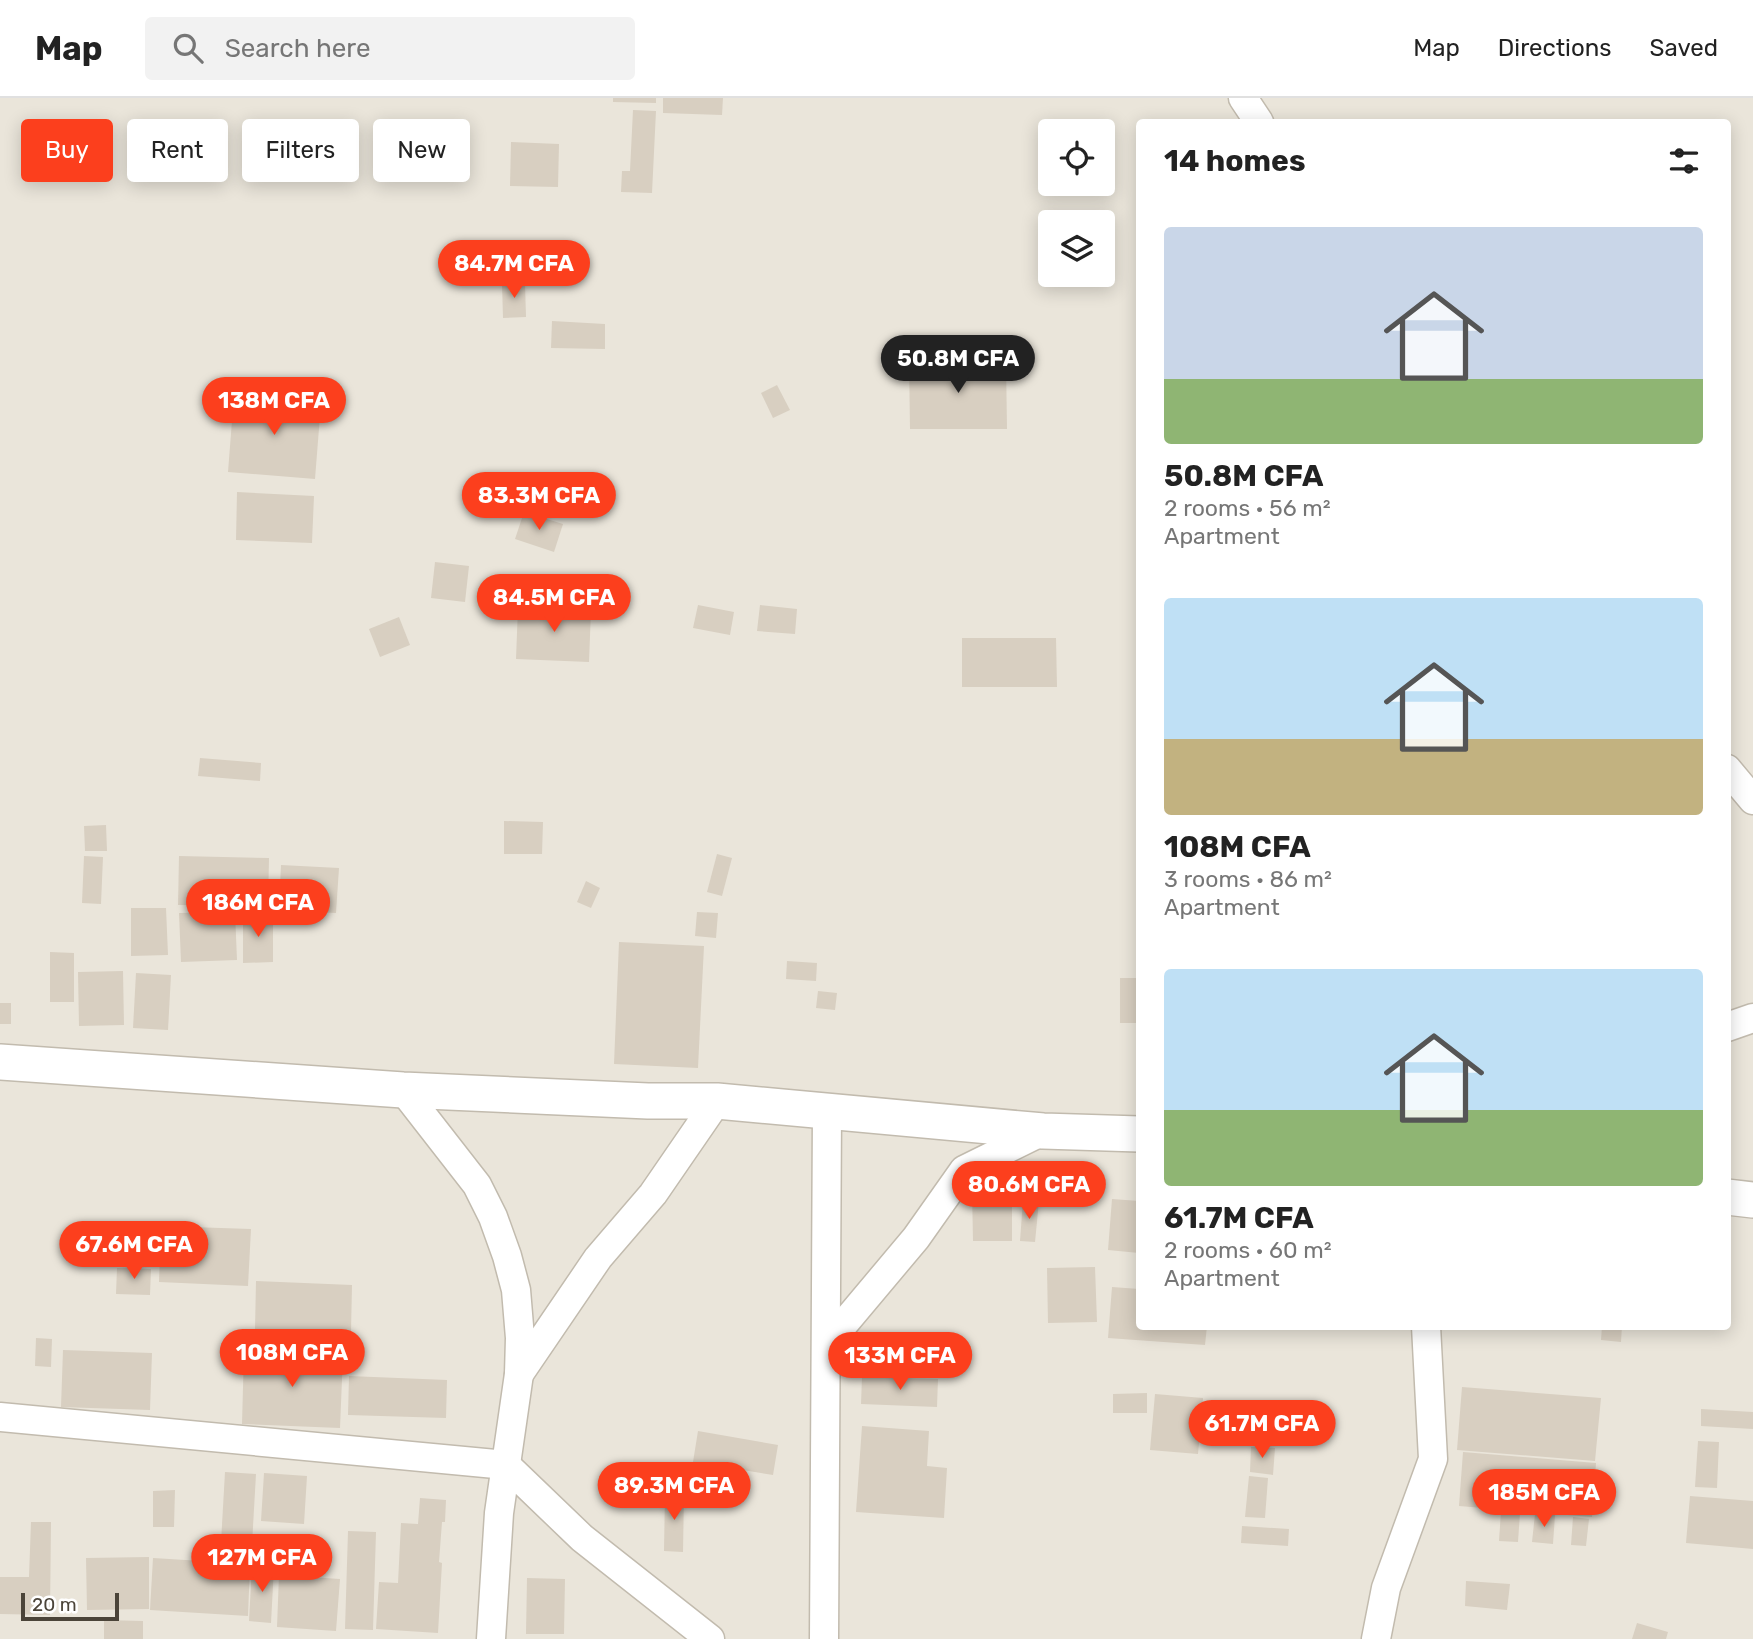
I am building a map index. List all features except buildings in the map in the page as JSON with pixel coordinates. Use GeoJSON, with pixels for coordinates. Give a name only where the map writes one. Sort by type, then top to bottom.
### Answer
{"type":"FeatureCollection","features":[{"type":"Feature","properties":{"kind":"street"},"geometry":{"type":"LineString","coordinates":[[1243,98],[1257,119]]}},
{"type":"Feature","properties":{"kind":"street"},"geometry":{"type":"LineString","coordinates":[[1731,774],[1753,800]]}},
{"type":"Feature","properties":{"kind":"street"},"geometry":{"type":"LineString","coordinates":[[1731,1026],[1753,1018]]}},
{"type":"Feature","properties":{"kind":"street"},"geometry":{"type":"LineString","coordinates":[[0,1062],[403,1090],[648,1101],[717,1101],[1043,1131],[1136,1135]]}},
{"type":"Feature","properties":{"kind":"street"},"geometry":{"type":"LineString","coordinates":[[403,1090],[477,1185],[493,1217],[516,1290],[520,1338],[519,1374],[499,1513],[491,1639]]}},
{"type":"Feature","properties":{"kind":"street"},"geometry":{"type":"LineString","coordinates":[[519,1374],[598,1258],[653,1194],[717,1101]]}},
{"type":"Feature","properties":{"kind":"street"},"geometry":{"type":"LineString","coordinates":[[824,1639],[827,1112]]}},
{"type":"Feature","properties":{"kind":"street"},"geometry":{"type":"LineString","coordinates":[[827,1345],[916,1238],[964,1170],[1043,1131]]}},
{"type":"Feature","properties":{"kind":"street"},"geometry":{"type":"LineString","coordinates":[[1731,1197],[1753,1200]]}},
{"type":"Feature","properties":{"kind":"street"},"geometry":{"type":"LineString","coordinates":[[1376,1639],[1386,1588],[1433,1459],[1426,1330]]}},
{"type":"Feature","properties":{"kind":"street"},"geometry":{"type":"LineString","coordinates":[[0,1417],[506,1465],[582,1538],[710,1639]]}},
{"type":"Feature","properties":{"kind":"shaded area"},"geometry":{"type":"Polygon","coordinates":[[[0,98],[1753,98],[1753,1639],[0,1639],[0,98]]]}}]}
